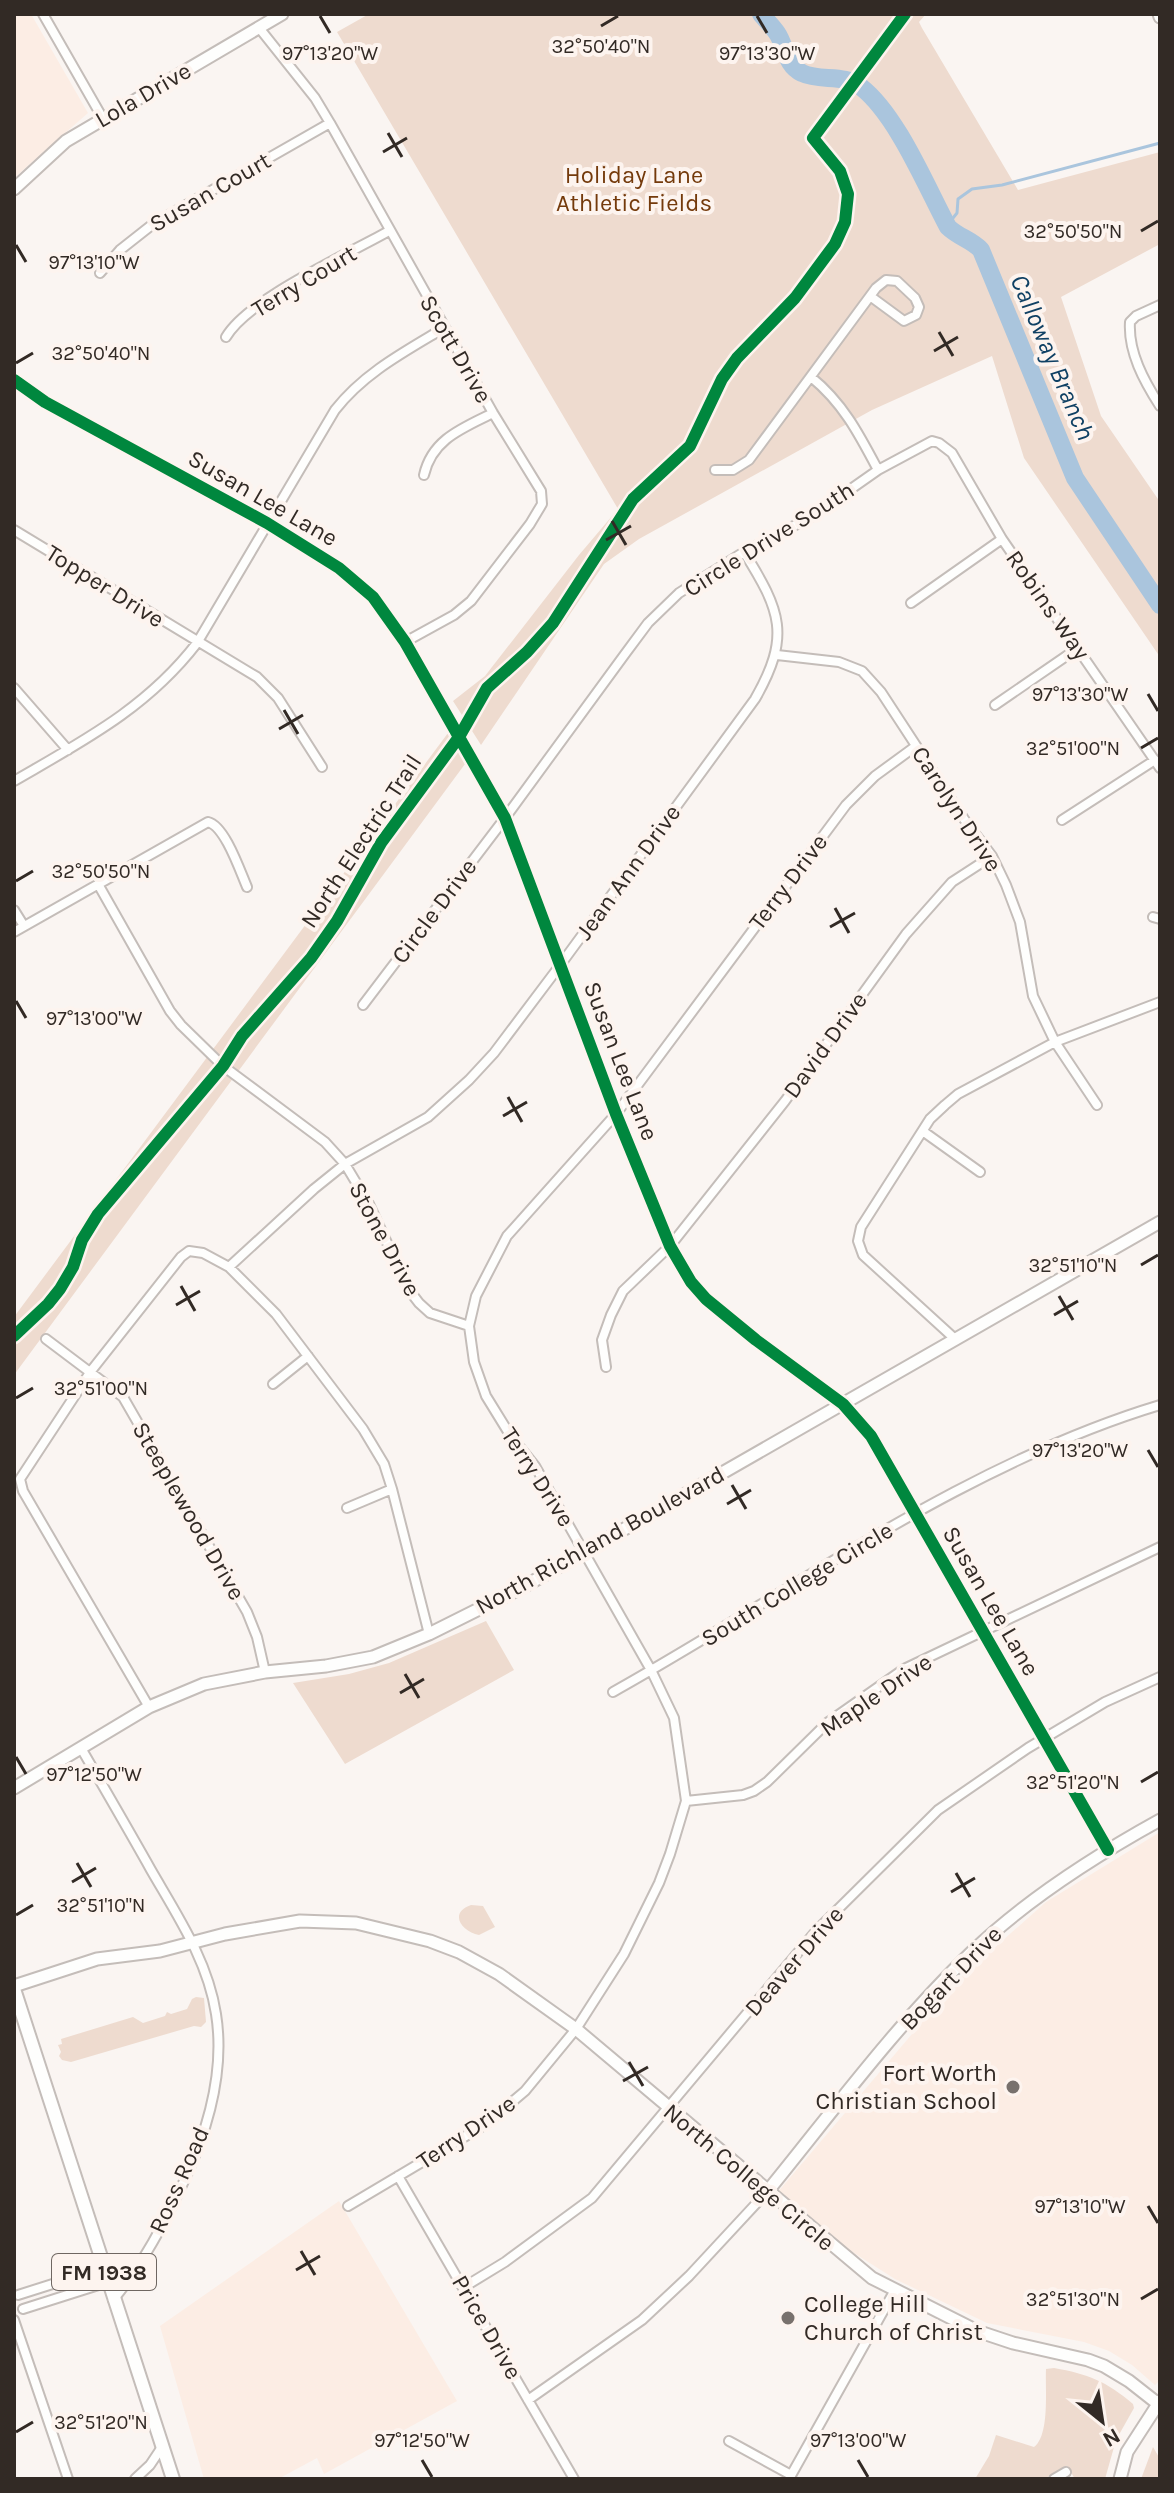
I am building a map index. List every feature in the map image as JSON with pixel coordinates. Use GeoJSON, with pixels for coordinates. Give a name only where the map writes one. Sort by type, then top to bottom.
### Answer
{"type":"FeatureCollection","features":[{"type":"Feature","properties":{"kind":"main road","name":"FM 1938"},"geometry":{"type":"LineString","coordinates":[[14,1988],[173,2479]]}},
{"type":"Feature","properties":{"kind":"street"},"geometry":{"type":"LineString","coordinates":[[43,14],[102,117]]}},
{"type":"Feature","properties":{"kind":"street","name":"Lola Drive"},"geometry":{"type":"LineString","coordinates":[[14,189],[66,141],[102,117],[282,14]]}},
{"type":"Feature","properties":{"kind":"street","name":"Scott Drive"},"geometry":{"type":"LineString","coordinates":[[260,29],[315,98],[444,328],[541,491],[542,504],[530,524],[471,601],[454,615],[405,642]]}},
{"type":"Feature","properties":{"kind":"street","name":"Susan Court"},"geometry":{"type":"LineString","coordinates":[[100,273],[120,250],[153,224],[330,123]]}},
{"type":"Feature","properties":{"kind":"street","name":"Terry Court"},"geometry":{"type":"LineString","coordinates":[[226,337],[232,327],[255,306],[389,231]]}},
{"type":"Feature","properties":{"kind":"street"},"geometry":{"type":"LineString","coordinates":[[715,470],[733,470],[749,460],[870,296],[886,280],[897,281],[915,298],[919,307],[916,315],[904,321],[870,296]]}},
{"type":"Feature","properties":{"kind":"street"},"geometry":{"type":"LineString","coordinates":[[1160,305],[1130,322],[1134,352],[1141,373],[1160,406]]}},
{"type":"Feature","properties":{"kind":"street"},"geometry":{"type":"LineString","coordinates":[[14,781],[104,729],[152,693],[179,666],[197,643],[335,410],[377,368],[444,328]]}},
{"type":"Feature","properties":{"kind":"street"},"geometry":{"type":"LineString","coordinates":[[811,377],[835,398],[878,470]]}},
{"type":"Feature","properties":{"kind":"street","name":"Susan Lee Lane"},"geometry":{"type":"LineString","coordinates":[[14,380],[45,402],[267,523],[353,578],[373,597],[405,642],[505,818],[616,1114],[670,1246],[691,1282],[706,1299],[756,1340],[843,1404],[871,1436],[1108,1850]]}},
{"type":"Feature","properties":{"kind":"street"},"geometry":{"type":"LineString","coordinates":[[424,475],[427,461],[442,442],[493,413]]}},
{"type":"Feature","properties":{"kind":"street","name":"Circle Drive South"},"geometry":{"type":"LineString","coordinates":[[505,818],[648,623],[679,593],[744,552],[811,517],[878,470],[932,441],[939,443]]}},
{"type":"Feature","properties":{"kind":"street","name":"Robins Way"},"geometry":{"type":"LineString","coordinates":[[939,443],[952,453],[1002,539],[1158,764]]}},
{"type":"Feature","properties":{"kind":"street","name":"Topper Drive"},"geometry":{"type":"LineString","coordinates":[[14,530],[267,686],[322,767]]}},
{"type":"Feature","properties":{"kind":"street"},"geometry":{"type":"LineString","coordinates":[[911,603],[1002,539]]}},
{"type":"Feature","properties":{"kind":"street","name":"Jean Ann Drive"},"geometry":{"type":"LineString","coordinates":[[229,1267],[345,1164],[428,1117],[446,1103],[494,1053],[755,699],[772,671],[779,640],[773,604],[744,552]]}},
{"type":"Feature","properties":{"kind":"street"},"geometry":{"type":"LineString","coordinates":[[995,705],[1078,648]]}},
{"type":"Feature","properties":{"kind":"street","name":"Carolyn Drive"},"geometry":{"type":"LineString","coordinates":[[777,655],[839,662],[862,671],[881,692],[992,856],[1020,922],[1033,996],[1055,1042],[1097,1105]]}},
{"type":"Feature","properties":{"kind":"street"},"geometry":{"type":"LineString","coordinates":[[14,688],[68,750]]}},
{"type":"Feature","properties":{"kind":"street","name":"Terry Drive"},"geometry":{"type":"LineString","coordinates":[[348,2206],[486,2124],[516,2100],[576,2029],[640,1923],[664,1869],[686,1801],[674,1718],[651,1670],[535,1466],[510,1435],[486,1396],[474,1362],[469,1326],[476,1296],[507,1236],[616,1114],[846,805],[875,776],[916,746]]}},
{"type":"Feature","properties":{"kind":"street"},"geometry":{"type":"LineString","coordinates":[[1062,820],[1158,764]]}},
{"type":"Feature","properties":{"kind":"street","name":"Circle Drive"},"geometry":{"type":"LineString","coordinates":[[363,1005],[505,818]]}},
{"type":"Feature","properties":{"kind":"street"},"geometry":{"type":"LineString","coordinates":[[14,932],[208,822],[215,823],[222,832],[247,887]]}},
{"type":"Feature","properties":{"kind":"street","name":"David Drive"},"geometry":{"type":"LineString","coordinates":[[606,1367],[602,1340],[623,1291],[670,1246],[785,1101],[906,934],[952,882],[992,856]]}},
{"type":"Feature","properties":{"kind":"street","name":"Stone Drive"},"geometry":{"type":"LineString","coordinates":[[98,884],[181,1025],[223,1066],[307,1127],[345,1164],[375,1214],[409,1290],[430,1313],[469,1326]]}},
{"type":"Feature","properties":{"kind":"street"},"geometry":{"type":"LineString","coordinates":[[14,910],[24,926]]}},
{"type":"Feature","properties":{"kind":"street"},"geometry":{"type":"LineString","coordinates":[[955,1339],[863,1255],[858,1241],[861,1227],[875,1202],[930,1119],[958,1094],[1055,1042],[1160,1002]]}},
{"type":"Feature","properties":{"kind":"street"},"geometry":{"type":"LineString","coordinates":[[924,1132],[980,1172]]}},
{"type":"Feature","properties":{"kind":"street","name":"North Richland Boulevard"},"geometry":{"type":"LineString","coordinates":[[14,1788],[149,1707],[204,1684],[373,1657],[429,1634],[525,1586],[1160,1222]]}},
{"type":"Feature","properties":{"kind":"street"},"geometry":{"type":"LineString","coordinates":[[149,1707],[23,1491],[20,1479],[91,1371],[181,1257],[189,1251],[203,1253],[229,1267],[276,1314],[363,1429],[384,1464],[429,1634]]}},
{"type":"Feature","properties":{"kind":"street","name":"Steeplewood Drive"},"geometry":{"type":"LineString","coordinates":[[46,1339],[123,1397],[247,1612],[265,1672]]}},
{"type":"Feature","properties":{"kind":"street"},"geometry":{"type":"LineString","coordinates":[[273,1384],[308,1356]]}},
{"type":"Feature","properties":{"kind":"street","name":"South College Circle"},"geometry":{"type":"LineString","coordinates":[[613,1692],[916,1514],[1066,1439],[1160,1405]]}},
{"type":"Feature","properties":{"kind":"street"},"geometry":{"type":"LineString","coordinates":[[347,1508],[392,1489]]}},
{"type":"Feature","properties":{"kind":"street","name":"Maple Drive"},"geometry":{"type":"LineString","coordinates":[[686,1801],[754,1791],[827,1723],[904,1669],[1160,1547]]}},
{"type":"Feature","properties":{"kind":"street","name":"Deaver Drive"},"geometry":{"type":"LineString","coordinates":[[464,2287],[505,2262],[592,2198],[816,1931],[938,1810],[1105,1702],[1160,1677]]}},
{"type":"Feature","properties":{"kind":"street","name":"Ross Road"},"geometry":{"type":"LineString","coordinates":[[81,1748],[192,1941],[216,2014],[218,2043],[215,2089],[199,2148],[168,2214],[113,2300]]}},
{"type":"Feature","properties":{"kind":"street","name":"Bogart Drive"},"geometry":{"type":"LineString","coordinates":[[528,2400],[642,2320],[689,2276],[767,2192],[927,1998],[972,1951],[1041,1893],[1160,1820]]}},
{"type":"Feature","properties":{"kind":"street","name":"North College Circle"},"geometry":{"type":"LineString","coordinates":[[14,1988],[97,1959],[160,1951],[192,1941],[300,1921],[356,1923],[401,1933],[459,1952],[499,1974],[576,2029],[862,2271],[977,2331],[1104,2366],[1158,2402]]}},
{"type":"Feature","properties":{"kind":"street","name":"Price Drive"},"geometry":{"type":"LineString","coordinates":[[398,2176],[574,2479]]}},
{"type":"Feature","properties":{"kind":"street"},"geometry":{"type":"LineString","coordinates":[[16,2294],[103,2268]]}},
{"type":"Feature","properties":{"kind":"street"},"geometry":{"type":"LineString","coordinates":[[68,2479],[14,2320],[23,2309],[108,2282]]}},
{"type":"Feature","properties":{"kind":"street"},"geometry":{"type":"LineString","coordinates":[[729,2441],[790,2477],[895,2290]]}},
{"type":"Feature","properties":{"kind":"street"},"geometry":{"type":"LineString","coordinates":[[16,2294],[22,2299],[23,2309]]}},
{"type":"Feature","properties":{"kind":"street"},"geometry":{"type":"LineString","coordinates":[[1120,2479],[1127,2452],[1158,2402]]}},
{"type":"Feature","properties":{"kind":"street"},"geometry":{"type":"LineString","coordinates":[[135,2479],[150,2465],[162,2447]]}},
{"type":"Feature","properties":{"kind":"street"},"geometry":{"type":"LineString","coordinates":[[1054,2479],[1066,2472]]}},
{"type":"Feature","properties":{"kind":"shaded area"},"geometry":{"type":"Polygon","coordinates":[[[14,14],[31,14],[88,113],[14,178],[14,14]]]}},
{"type":"Feature","properties":{"kind":"shaded area","name":"Fort Worth Christian School"},"geometry":{"type":"Polygon","coordinates":[[[1160,1832],[1160,2380],[1155,2385],[1132,2365],[1109,2351],[1084,2342],[987,2323],[895,2279],[854,2253],[777,2193],[957,1981],[1046,1902],[1160,1832]]]}},
{"type":"Feature","properties":{"kind":"shaded area"},"geometry":{"type":"Polygon","coordinates":[[[339,2201],[457,2401],[324,2474],[317,2458],[278,2479],[204,2479],[160,2326],[339,2201]]]}},
{"type":"Feature","properties":{"kind":"green space","name":"Holiday Lane Athletic Fields"},"geometry":{"type":"Polygon","coordinates":[[[369,14],[926,14],[919,22],[922,28],[1018,190],[1160,152],[1160,244],[1061,297],[1101,416],[1160,502],[1160,657],[1024,458],[992,356],[872,410],[639,539],[604,564],[481,745],[453,701],[485,676],[618,509],[337,32],[369,14]]]}},
{"type":"Feature","properties":{"kind":"green space"},"geometry":{"type":"Polygon","coordinates":[[[448,733],[465,764],[14,1375],[14,1317],[448,733]]]}},
{"type":"Feature","properties":{"kind":"green space"},"geometry":{"type":"Polygon","coordinates":[[[486,1621],[514,1670],[345,1764],[293,1683],[349,1674],[389,1663],[486,1621]]]}},
{"type":"Feature","properties":{"kind":"green space"},"geometry":{"type":"Polygon","coordinates":[[[483,1906],[495,1927],[479,1935],[467,1930],[459,1917],[464,1908],[483,1906]]]}},
{"type":"Feature","properties":{"kind":"green space"},"geometry":{"type":"Polygon","coordinates":[[[196,1997],[204,1998],[206,2022],[201,2027],[194,2026],[71,2062],[59,2056],[61,2039],[133,2017],[143,2023],[165,2016],[167,2012],[171,2014],[187,2009],[196,1997]]]}},
{"type":"Feature","properties":{"kind":"green space"},"geometry":{"type":"Polygon","coordinates":[[[1054,2368],[1096,2380],[1133,2404],[1134,2408],[1116,2440],[1105,2479],[1075,2479],[1067,2466],[1044,2479],[975,2479],[989,2456],[996,2435],[1034,2447],[1039,2441],[1045,2422],[1046,2369],[1054,2368]]]}},
{"type":"Feature","properties":{"kind":"green space"},"geometry":{"type":"Polygon","coordinates":[[[1153,2447],[1160,2459],[1160,2479],[1141,2479],[1153,2447]]]}},
{"type":"Feature","properties":{"kind":"waterway","name":"Calloway Branch"},"geometry":{"type":"LineString","coordinates":[[761,14],[777,33],[796,70],[809,76],[847,80],[874,99],[910,152],[948,227],[981,250],[1075,478],[1160,605]]}},
{"type":"Feature","properties":{"kind":"waterway"},"geometry":{"type":"LineString","coordinates":[[943,219],[953,218],[957,213],[958,199],[972,189],[1002,185],[1160,143]]}},
{"type":"Feature","properties":{"kind":"cycle path","name":"North Electric Trail"},"geometry":{"type":"LineString","coordinates":[[14,1336],[60,1289],[73,1267],[82,1240],[98,1214],[223,1066],[242,1036],[311,958],[337,921],[381,843],[459,737],[487,688],[527,652],[553,623],[633,499],[690,446],[722,379],[737,358],[795,298],[835,244],[845,222],[848,194],[840,171],[813,138],[905,14]]}},
{"type":"Feature","properties":{"kind":"cycle path"},"geometry":{"type":"LineString","coordinates":[[14,380],[45,402],[267,523],[339,568],[373,597],[405,642],[505,818],[616,1114],[670,1246],[691,1282],[706,1299],[756,1340],[843,1404],[871,1436],[1108,1850]]}},
{"type":"Feature","properties":{"kind":"place","name":"Fort Worth Christian School"},"geometry":{"type":"Point","coordinates":[1013,2087]}},
{"type":"Feature","properties":{"kind":"place","name":"College Hill Church of Christ"},"geometry":{"type":"Point","coordinates":[788,2318]}}]}
